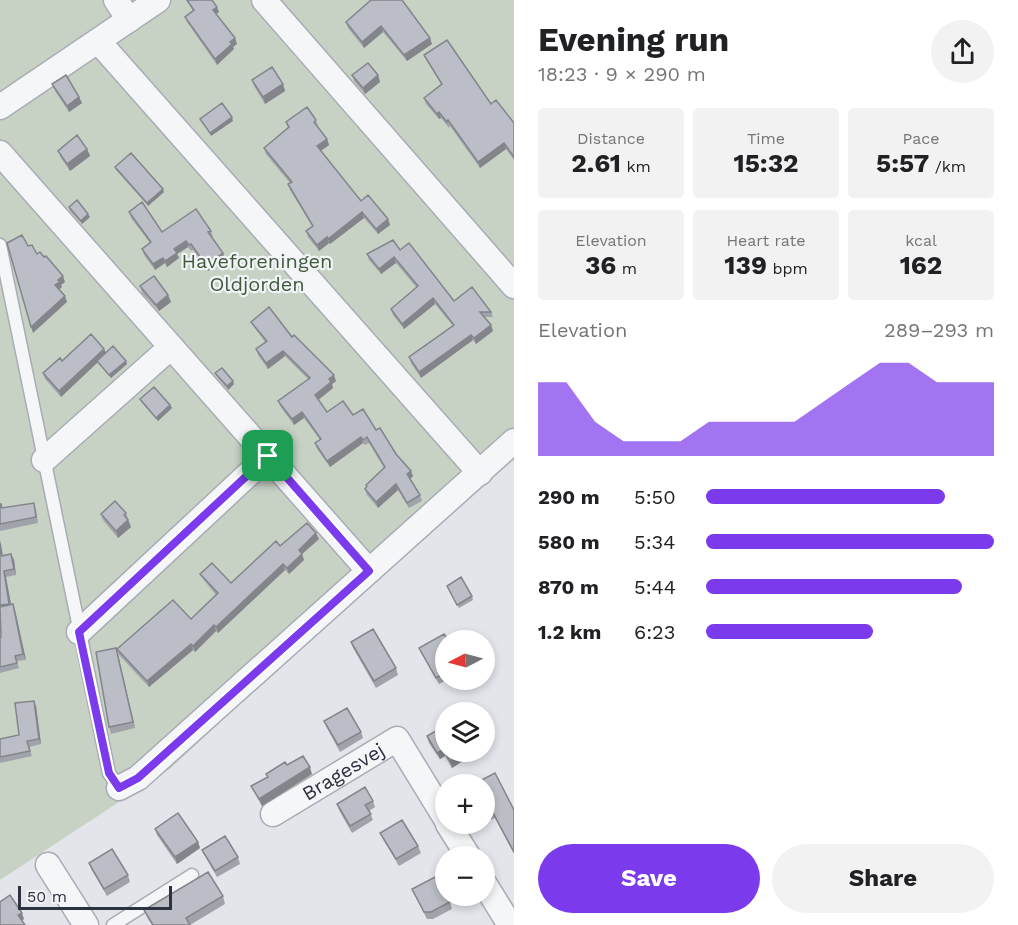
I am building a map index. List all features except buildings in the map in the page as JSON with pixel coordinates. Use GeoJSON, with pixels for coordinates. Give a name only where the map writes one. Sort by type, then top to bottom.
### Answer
{"type":"FeatureCollection","features":[{"type":"Feature","properties":{"kind":"street"},"geometry":{"type":"LineString","coordinates":[[116,0],[129,20]]}},
{"type":"Feature","properties":{"kind":"street"},"geometry":{"type":"LineString","coordinates":[[0,107],[158,0]]}},
{"type":"Feature","properties":{"kind":"street"},"geometry":{"type":"LineString","coordinates":[[264,0],[514,286]]}},
{"type":"Feature","properties":{"kind":"street"},"geometry":{"type":"LineString","coordinates":[[98,41],[480,472]]}},
{"type":"Feature","properties":{"kind":"street"},"geometry":{"type":"LineString","coordinates":[[0,153],[369,571]]}},
{"type":"Feature","properties":{"kind":"street"},"geometry":{"type":"LineString","coordinates":[[44,460],[171,347]]}},
{"type":"Feature","properties":{"kind":"street"},"geometry":{"type":"LineString","coordinates":[[119,788],[138,778],[514,441]]}},
{"type":"Feature","properties":{"kind":"street"},"geometry":{"type":"LineString","coordinates":[[79,632],[268,456]]}},
{"type":"Feature","properties":{"kind":"street","name":"Bragesvej"},"geometry":{"type":"LineString","coordinates":[[273,814],[397,739],[435,801]]}},
{"type":"Feature","properties":{"kind":"street"},"geometry":{"type":"LineString","coordinates":[[48,866],[86,925]]}},
{"type":"Feature","properties":{"kind":"street"},"geometry":{"type":"LineString","coordinates":[[495,901],[510,925]]}},
{"type":"Feature","properties":{"kind":"lane"},"geometry":{"type":"LineString","coordinates":[[0,245],[109,773],[119,788]]}},
{"type":"Feature","properties":{"kind":"lane"},"geometry":{"type":"LineString","coordinates":[[113,925],[192,875]]}},
{"type":"Feature","properties":{"kind":"green space","name":"Haveforeningen Oldjorden"},"geometry":{"type":"Polygon","coordinates":[[[0,0],[514,0],[514,447],[171,768],[0,880],[0,0]]]}},
{"type":"Feature","properties":{"kind":"route"},"geometry":{"type":"LineString","coordinates":[[268,456],[369,571],[138,778],[119,788],[109,773],[79,632],[268,456]]}}]}
